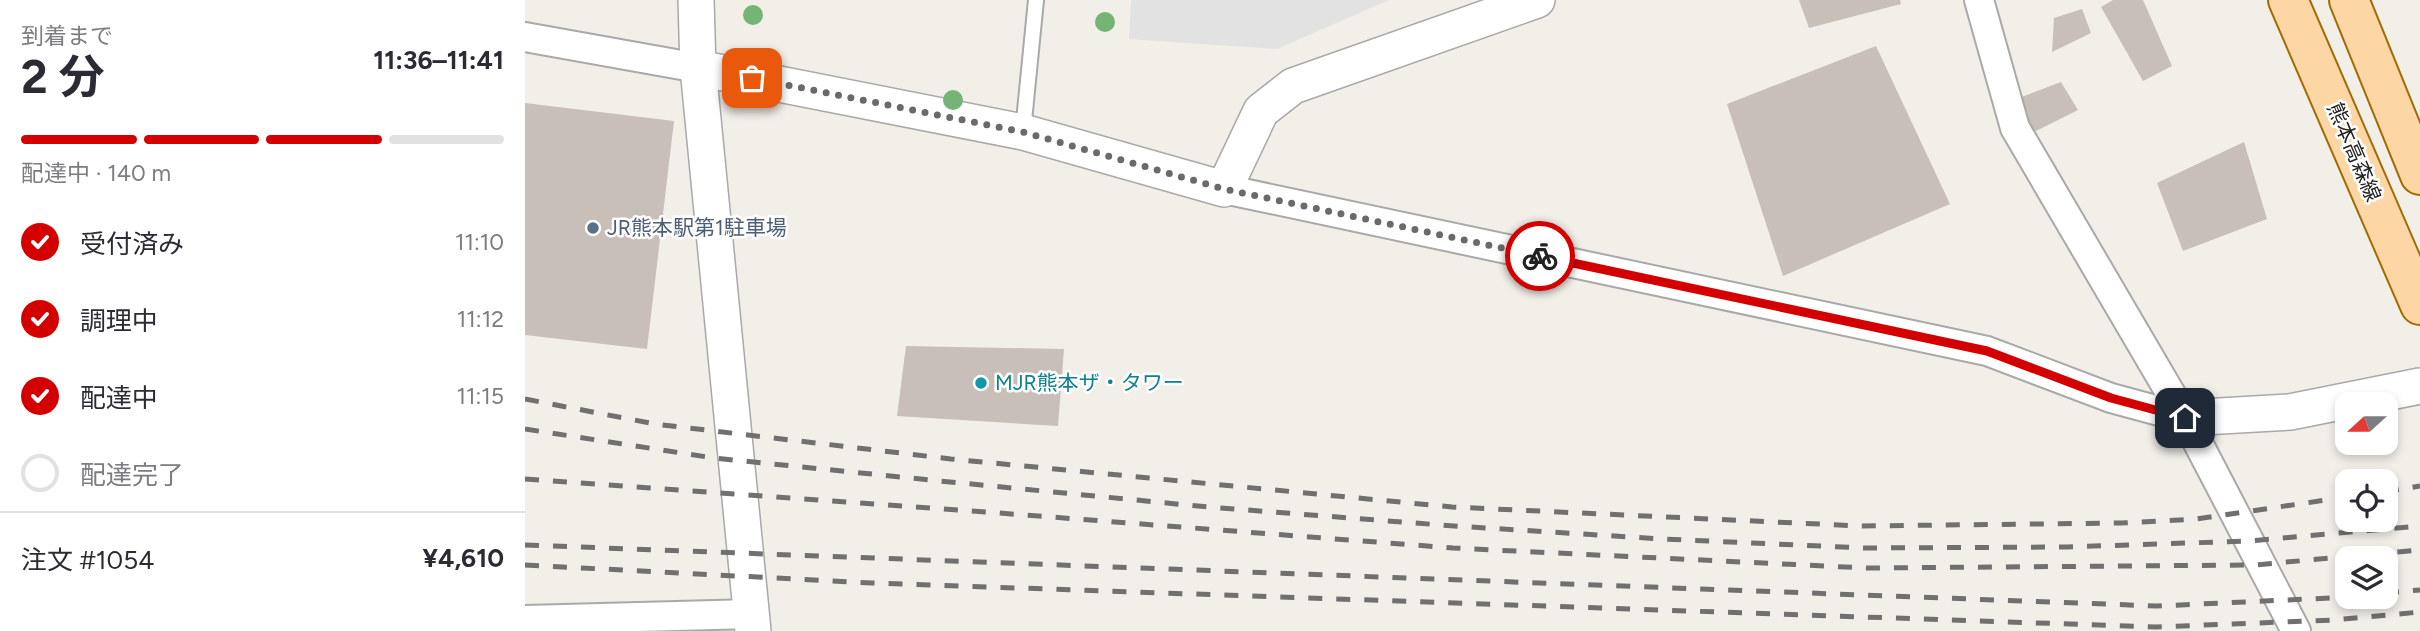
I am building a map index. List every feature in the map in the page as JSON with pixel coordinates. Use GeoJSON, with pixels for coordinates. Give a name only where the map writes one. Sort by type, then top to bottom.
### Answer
{"type":"FeatureCollection","features":[{"type":"Feature","properties":{"kind":"main road","name":"熊本高森線"},"geometry":{"type":"LineString","coordinates":[[2287,0],[2420,305]]}},
{"type":"Feature","properties":{"kind":"main road"},"geometry":{"type":"LineString","coordinates":[[2349,0],[2420,175]]}},
{"type":"Feature","properties":{"kind":"street"},"geometry":{"type":"LineString","coordinates":[[525,620],[752,623],[698,68],[696,0]]}},
{"type":"Feature","properties":{"kind":"street"},"geometry":{"type":"LineString","coordinates":[[1224,189],[1261,111],[1293,86],[1537,0]]}},
{"type":"Feature","properties":{"kind":"street"},"geometry":{"type":"LineString","coordinates":[[1979,0],[2015,128],[2185,418],[2297,631]]}},
{"type":"Feature","properties":{"kind":"street"},"geometry":{"type":"LineString","coordinates":[[525,37],[1023,132],[1224,189],[1987,351],[2111,398],[2185,418],[2290,412],[2420,386]]}},
{"type":"Feature","properties":{"kind":"lane"},"geometry":{"type":"LineString","coordinates":[[1023,132],[1036,0]]}},
{"type":"Feature","properties":{"kind":"shaded area"},"geometry":{"type":"Polygon","coordinates":[[[1131,0],[1389,0],[1277,49],[1129,39],[1131,0]]]}},
{"type":"Feature","properties":{"kind":"building"},"geometry":{"type":"Polygon","coordinates":[[[1799,0],[1900,0],[1901,4],[1809,28],[1799,0]]]}},
{"type":"Feature","properties":{"kind":"building"},"geometry":{"type":"Polygon","coordinates":[[[2113,0],[2143,0],[2172,66],[2143,81],[2101,7],[2113,0]]]}},
{"type":"Feature","properties":{"kind":"building"},"geometry":{"type":"Polygon","coordinates":[[[2082,9],[2091,33],[2052,52],[2054,18],[2082,9]]]}},
{"type":"Feature","properties":{"kind":"building"},"geometry":{"type":"Polygon","coordinates":[[[1876,46],[1950,204],[1783,276],[1727,104],[1876,46]]]}},
{"type":"Feature","properties":{"kind":"building"},"geometry":{"type":"Polygon","coordinates":[[[2061,82],[2078,110],[2032,133],[2019,98],[2061,82]]]}},
{"type":"Feature","properties":{"kind":"building","name":"JR熊本駅第1駐車場"},"geometry":{"type":"Polygon","coordinates":[[[525,103],[674,121],[647,349],[525,335],[525,103]]]}},
{"type":"Feature","properties":{"kind":"building"},"geometry":{"type":"Polygon","coordinates":[[[2244,142],[2267,219],[2183,251],[2157,183],[2244,142]]]}},
{"type":"Feature","properties":{"kind":"building","name":"MJR熊本ザ・タワー"},"geometry":{"type":"Polygon","coordinates":[[[906,346],[1064,349],[1058,426],[897,416],[906,346]]]}},
{"type":"Feature","properties":{"kind":"railway"},"geometry":{"type":"LineString","coordinates":[[525,399],[655,424],[951,459],[1452,507],[1861,526],[2121,523],[2196,519],[2335,499]]}},
{"type":"Feature","properties":{"kind":"railway"},"geometry":{"type":"LineString","coordinates":[[525,429],[714,458],[1208,507],[1663,539],[1865,548],[2067,547],[2248,541],[2420,526]]}},
{"type":"Feature","properties":{"kind":"railway"},"geometry":{"type":"LineString","coordinates":[[525,479],[1453,548],[1866,568],[2254,565],[2420,550]]}},
{"type":"Feature","properties":{"kind":"railway"},"geometry":{"type":"LineString","coordinates":[[2398,490],[2420,486]]}},
{"type":"Feature","properties":{"kind":"railway"},"geometry":{"type":"LineString","coordinates":[[525,545],[2157,606],[2335,598]]}},
{"type":"Feature","properties":{"kind":"railway"},"geometry":{"type":"LineString","coordinates":[[525,565],[872,583],[2156,627],[2333,620],[2420,612]]}},
{"type":"Feature","properties":{"kind":"railway"},"geometry":{"type":"LineString","coordinates":[[2398,592],[2420,590]]}},
{"type":"Feature","properties":{"kind":"way so far"},"geometry":{"type":"LineString","coordinates":[[752,78],[1023,132],[1224,189],[1540,256]]}},
{"type":"Feature","properties":{"kind":"place","name":"JR熊本駅第1駐車場"},"geometry":{"type":"Point","coordinates":[593,228]}},
{"type":"Feature","properties":{"kind":"place","name":"MJR熊本ザ・タワー"},"geometry":{"type":"Point","coordinates":[981,383]}},
{"type":"Feature","properties":{"kind":"route"},"geometry":{"type":"LineString","coordinates":[[1540,256],[1987,351],[2111,398],[2185,418]]}}]}
